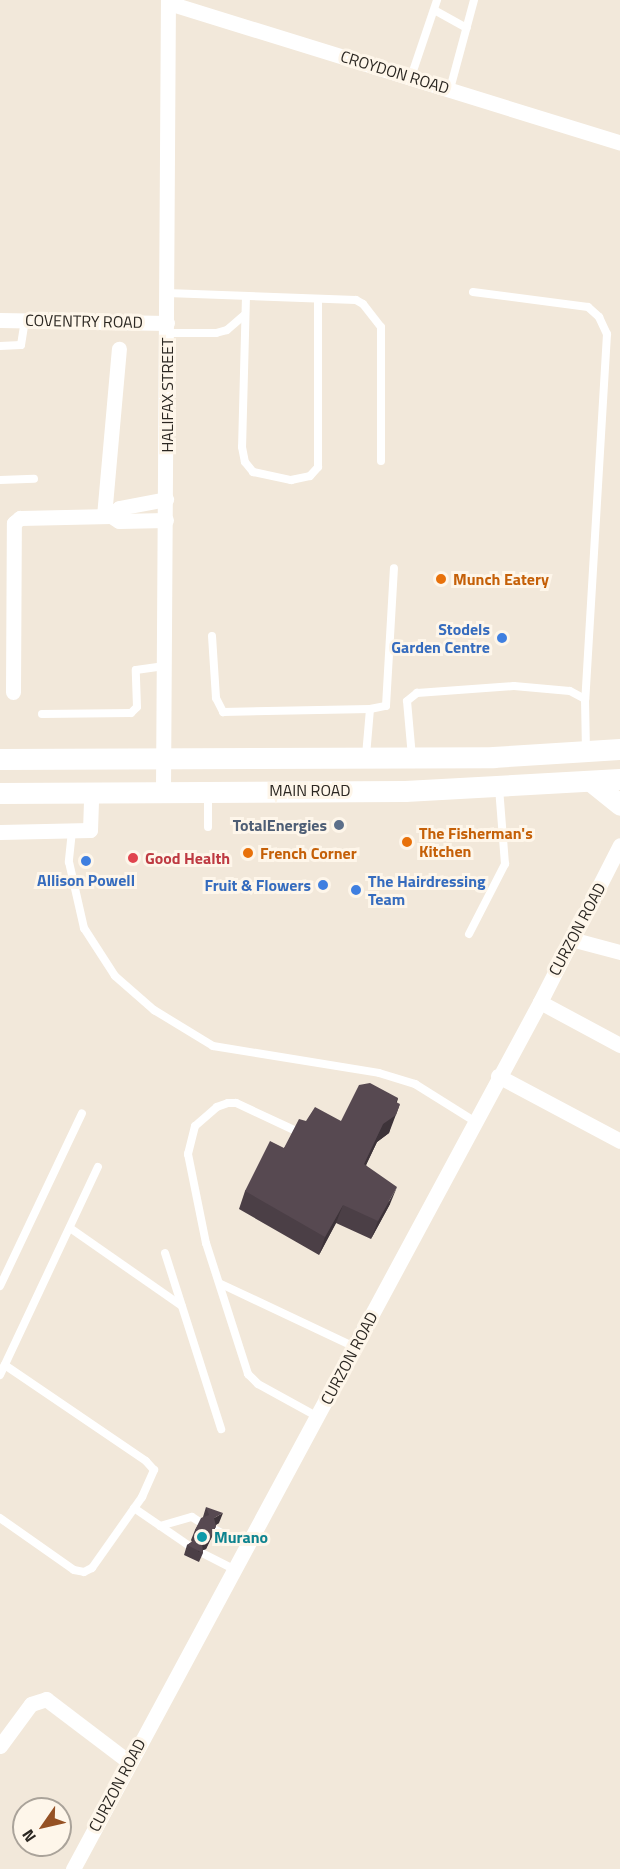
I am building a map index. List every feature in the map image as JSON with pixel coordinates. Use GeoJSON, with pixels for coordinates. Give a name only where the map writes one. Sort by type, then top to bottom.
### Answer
{"type":"FeatureCollection","features":[{"type":"Feature","properties":{"kind":"main road","name":"MAIN ROAD"},"geometry":{"type":"LineString","coordinates":[[0,759],[366,758],[620,749]]}},
{"type":"Feature","properties":{"kind":"main road","name":"MAIN ROAD"},"geometry":{"type":"LineString","coordinates":[[0,793],[163,789],[499,788],[620,779]]}},
{"type":"Feature","properties":{"kind":"main road"},"geometry":{"type":"LineString","coordinates":[[592,782],[620,805]]}},
{"type":"Feature","properties":{"kind":"street","name":"CROYDON ROAD"},"geometry":{"type":"LineString","coordinates":[[169,2],[620,143]]}},
{"type":"Feature","properties":{"kind":"street","name":"HALIFAX STREET"},"geometry":{"type":"LineString","coordinates":[[163,789],[169,2]]}},
{"type":"Feature","properties":{"kind":"street","name":"COVENTRY ROAD"},"geometry":{"type":"LineString","coordinates":[[0,320],[167,328]]}},
{"type":"Feature","properties":{"kind":"street"},"geometry":{"type":"LineString","coordinates":[[108,516],[119,349]]}},
{"type":"Feature","properties":{"kind":"street"},"geometry":{"type":"LineString","coordinates":[[108,516],[119,508],[166,499]]}},
{"type":"Feature","properties":{"kind":"street"},"geometry":{"type":"LineString","coordinates":[[13,692],[14,523],[20,518],[108,516],[119,521],[165,520]]}},
{"type":"Feature","properties":{"kind":"street"},"geometry":{"type":"LineString","coordinates":[[0,832],[90,830],[90,792]]}},
{"type":"Feature","properties":{"kind":"street","name":"CURZON ROAD"},"geometry":{"type":"LineString","coordinates":[[73,1869],[318,1417],[498,1076],[540,1002],[620,845]]}},
{"type":"Feature","properties":{"kind":"street"},"geometry":{"type":"LineString","coordinates":[[573,935],[620,943]]}},
{"type":"Feature","properties":{"kind":"street"},"geometry":{"type":"LineString","coordinates":[[573,935],[620,952]]}},
{"type":"Feature","properties":{"kind":"street"},"geometry":{"type":"LineString","coordinates":[[540,1002],[620,1045]]}},
{"type":"Feature","properties":{"kind":"street"},"geometry":{"type":"LineString","coordinates":[[498,1076],[620,1142]]}},
{"type":"Feature","properties":{"kind":"street"},"geometry":{"type":"LineString","coordinates":[[0,1746],[31,1704],[46,1699],[129,1762]]}},
{"type":"Feature","properties":{"kind":"lane"},"geometry":{"type":"LineString","coordinates":[[411,77],[436,10],[437,0]]}},
{"type":"Feature","properties":{"kind":"lane"},"geometry":{"type":"LineString","coordinates":[[450,89],[474,0]]}},
{"type":"Feature","properties":{"kind":"lane"},"geometry":{"type":"LineString","coordinates":[[436,10],[467,28]]}},
{"type":"Feature","properties":{"kind":"lane"},"geometry":{"type":"LineString","coordinates":[[472,292],[588,307],[599,317],[607,334],[585,699],[586,751]]}},
{"type":"Feature","properties":{"kind":"lane"},"geometry":{"type":"LineString","coordinates":[[167,293],[318,301],[356,300],[381,327],[381,462]]}},
{"type":"Feature","properties":{"kind":"lane"},"geometry":{"type":"LineString","coordinates":[[246,296],[242,447],[245,462],[253,471],[291,480],[310,476],[318,467],[318,301]]}},
{"type":"Feature","properties":{"kind":"lane"},"geometry":{"type":"LineString","coordinates":[[167,328],[216,333],[227,330],[244,315]]}},
{"type":"Feature","properties":{"kind":"lane"},"geometry":{"type":"LineString","coordinates":[[0,346],[21,345],[25,320]]}},
{"type":"Feature","properties":{"kind":"lane"},"geometry":{"type":"LineString","coordinates":[[0,480],[34,479]]}},
{"type":"Feature","properties":{"kind":"lane"},"geometry":{"type":"LineString","coordinates":[[212,636],[216,698],[223,712],[370,709],[386,706],[394,568]]}},
{"type":"Feature","properties":{"kind":"lane"},"geometry":{"type":"LineString","coordinates":[[42,714],[131,713],[137,707],[136,670],[163,666]]}},
{"type":"Feature","properties":{"kind":"lane"},"geometry":{"type":"LineString","coordinates":[[412,757],[407,700],[417,693],[514,687],[570,691],[585,699]]}},
{"type":"Feature","properties":{"kind":"lane"},"geometry":{"type":"LineString","coordinates":[[366,758],[370,709]]}},
{"type":"Feature","properties":{"kind":"lane"},"geometry":{"type":"LineString","coordinates":[[469,934],[505,864],[499,788]]}},
{"type":"Feature","properties":{"kind":"lane"},"geometry":{"type":"LineString","coordinates":[[208,790],[208,827]]}},
{"type":"Feature","properties":{"kind":"lane"},"geometry":{"type":"LineString","coordinates":[[72,831],[69,862],[84,928],[115,976],[154,1010],[213,1046],[379,1073],[415,1084],[474,1121]]}},
{"type":"Feature","properties":{"kind":"lane"},"geometry":{"type":"LineString","coordinates":[[294,1130],[236,1103],[228,1103],[205,1116],[190,1134],[190,1177],[248,1374],[258,1384],[318,1417]]}},
{"type":"Feature","properties":{"kind":"lane"},"geometry":{"type":"LineString","coordinates":[[0,1286],[82,1113]]}},
{"type":"Feature","properties":{"kind":"lane"},"geometry":{"type":"LineString","coordinates":[[0,1375],[98,1167]]}},
{"type":"Feature","properties":{"kind":"lane"},"geometry":{"type":"LineString","coordinates":[[70,1228],[182,1306]]}},
{"type":"Feature","properties":{"kind":"lane"},"geometry":{"type":"LineString","coordinates":[[165,1253],[221,1429]]}},
{"type":"Feature","properties":{"kind":"lane"},"geometry":{"type":"LineString","coordinates":[[221,1284],[355,1347]]}},
{"type":"Feature","properties":{"kind":"lane"},"geometry":{"type":"LineString","coordinates":[[0,1518],[74,1570],[84,1572],[92,1568],[134,1509],[153,1478],[154,1470],[146,1461],[5,1365]]}},
{"type":"Feature","properties":{"kind":"lane"},"geometry":{"type":"LineString","coordinates":[[134,1509],[188,1545]]}},
{"type":"Feature","properties":{"kind":"lane"},"geometry":{"type":"LineString","coordinates":[[160,1526],[192,1518],[200,1522]]}},
{"type":"Feature","properties":{"kind":"lane"},"geometry":{"type":"LineString","coordinates":[[216,1530],[248,1546]]}},
{"type":"Feature","properties":{"kind":"lane"},"geometry":{"type":"LineString","coordinates":[[204,1554],[235,1570]]}},
{"type":"Feature","properties":{"kind":"building"},"geometry":{"type":"Polygon","coordinates":[[[370,1083],[398,1098],[396,1102],[400,1104],[396,1115],[383,1124],[364,1164],[397,1187],[378,1221],[343,1205],[325,1237],[245,1191],[270,1141],[284,1148],[299,1119],[306,1121],[315,1107],[341,1121],[359,1085],[370,1083]]]}},
{"type":"Feature","properties":{"kind":"building","name":"Murano"},"geometry":{"type":"Polygon","coordinates":[[[206,1507],[223,1513],[214,1518],[216,1526],[210,1539],[202,1542],[203,1553],[187,1545],[197,1538],[195,1530],[201,1518],[209,1515],[206,1507]]]}},
{"type":"Feature","properties":{"kind":"place","name":"Munch Eatery"},"geometry":{"type":"Point","coordinates":[441,579]}},
{"type":"Feature","properties":{"kind":"place","name":"Stodels Garden Centre"},"geometry":{"type":"Point","coordinates":[502,638]}},
{"type":"Feature","properties":{"kind":"place","name":"TotalEnergies"},"geometry":{"type":"Point","coordinates":[339,825]}},
{"type":"Feature","properties":{"kind":"place","name":"The Fisherman's Kitchen"},"geometry":{"type":"Point","coordinates":[407,842]}},
{"type":"Feature","properties":{"kind":"place","name":"French Corner"},"geometry":{"type":"Point","coordinates":[248,853]}},
{"type":"Feature","properties":{"kind":"place","name":"Good Health"},"geometry":{"type":"Point","coordinates":[133,858]}},
{"type":"Feature","properties":{"kind":"place","name":"Allison Powell"},"geometry":{"type":"Point","coordinates":[86,861]}},
{"type":"Feature","properties":{"kind":"place","name":"Fruit & Flowers"},"geometry":{"type":"Point","coordinates":[323,885]}},
{"type":"Feature","properties":{"kind":"place","name":"The Hairdressing Team"},"geometry":{"type":"Point","coordinates":[356,890]}},
{"type":"Feature","properties":{"kind":"place","name":"Murano"},"geometry":{"type":"Point","coordinates":[202,1537]}}]}
